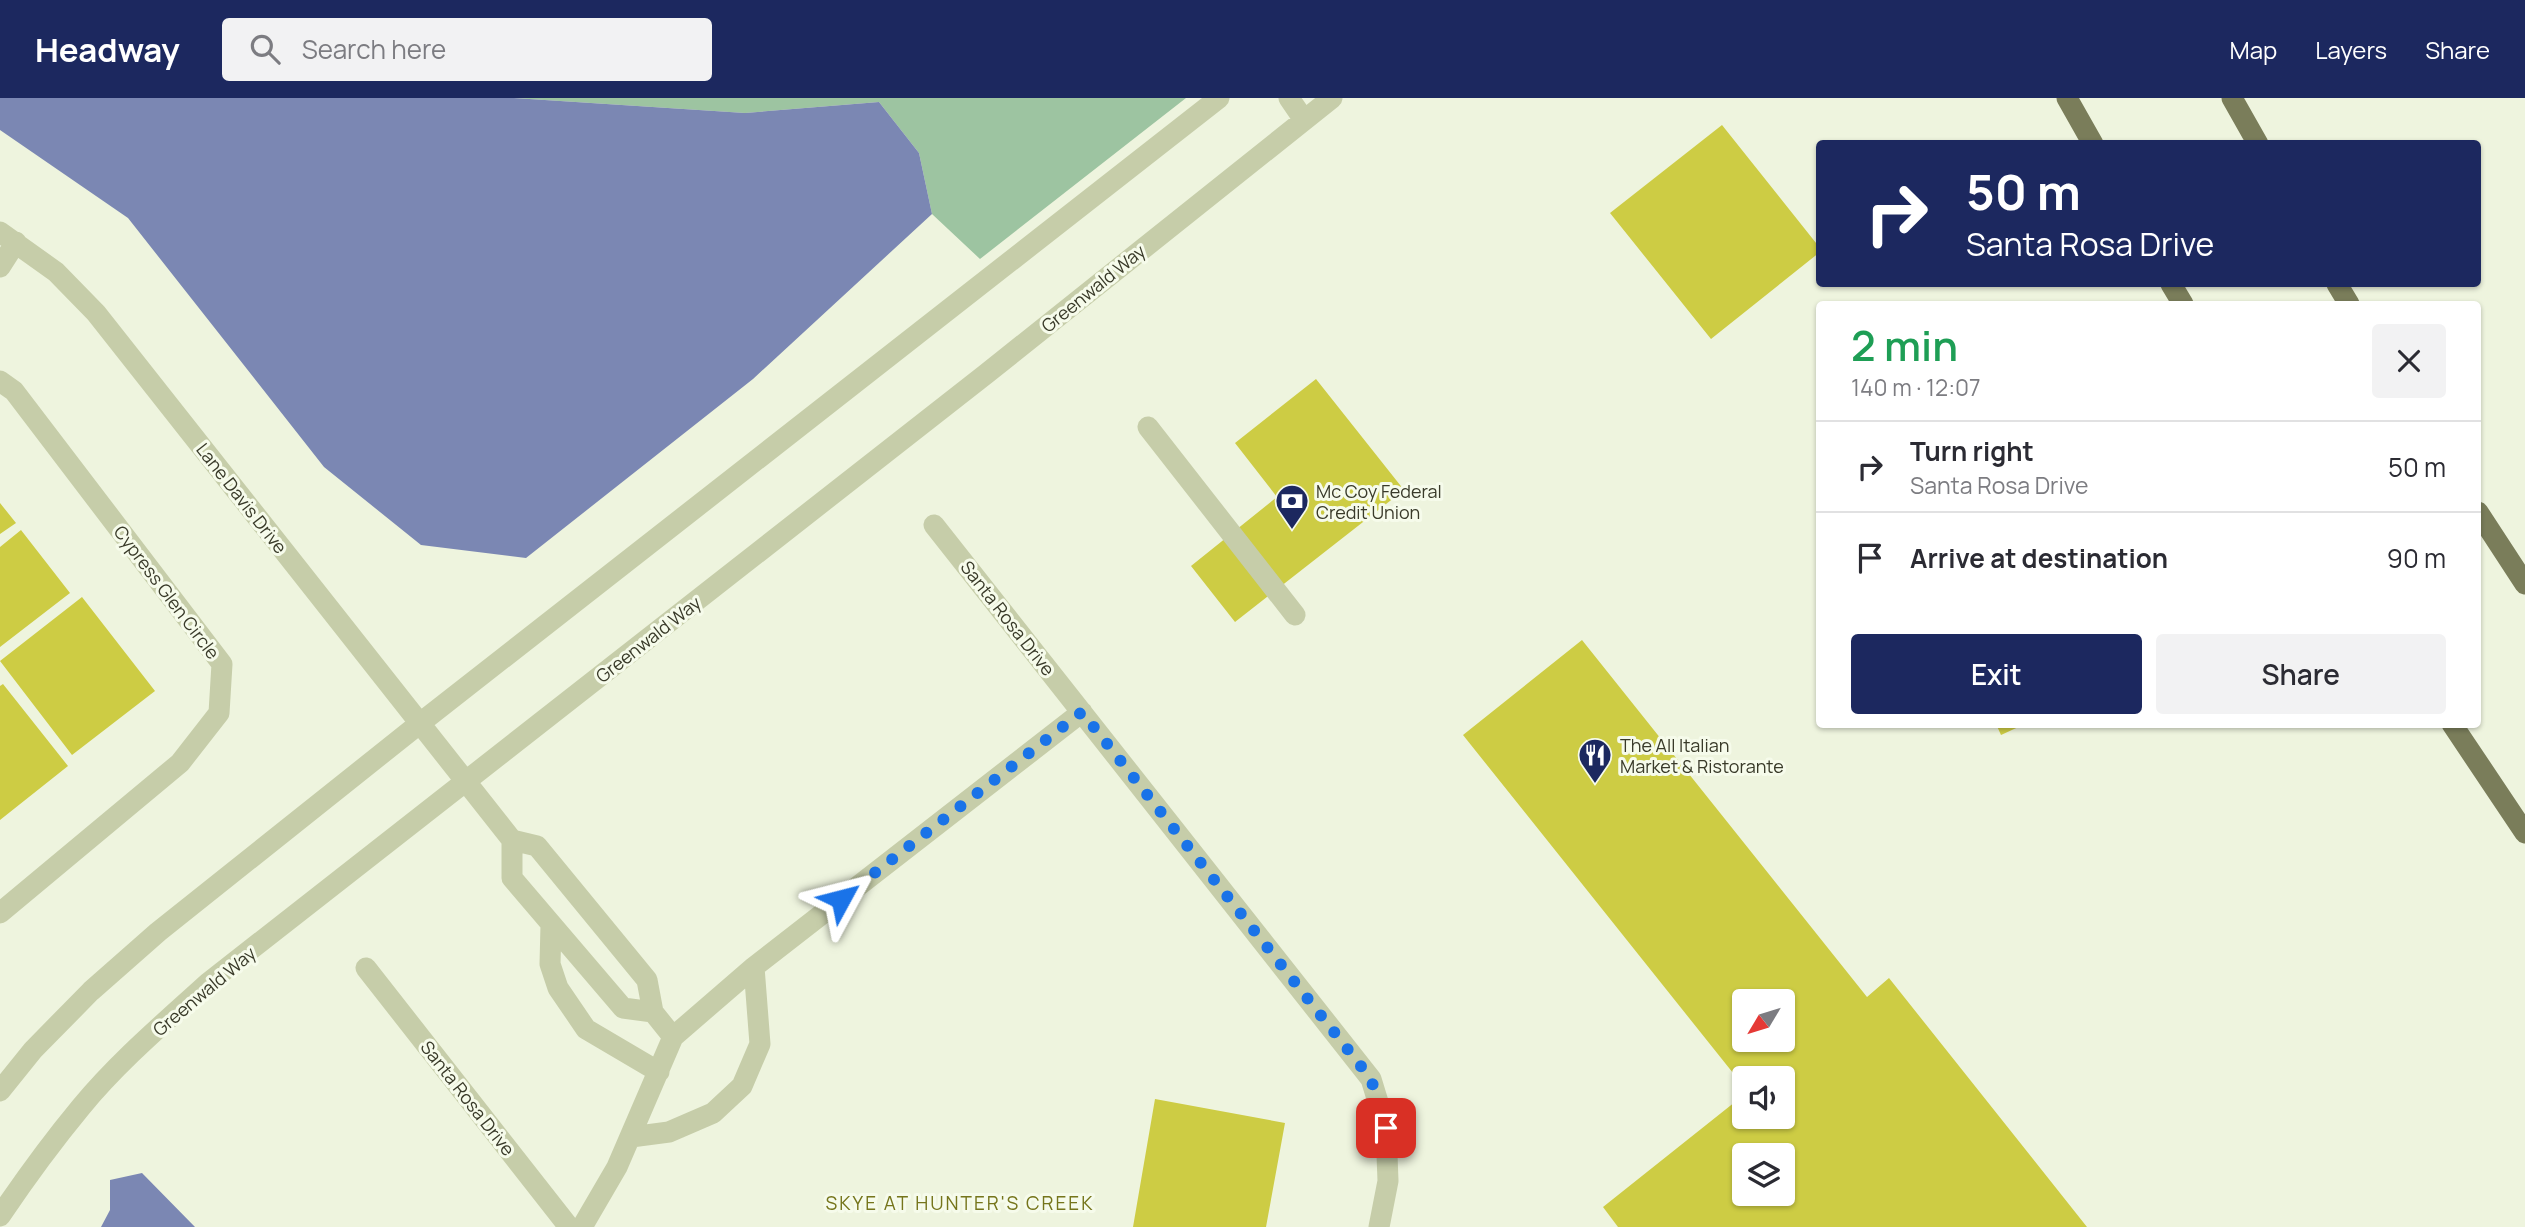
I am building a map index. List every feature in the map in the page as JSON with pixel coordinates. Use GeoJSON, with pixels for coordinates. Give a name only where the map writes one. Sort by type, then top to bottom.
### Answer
{"type":"FeatureCollection","features":[{"type":"Feature","properties":{"kind":"main road"},"geometry":{"type":"LineString","coordinates":[[2067,98],[2090,140]]}},
{"type":"Feature","properties":{"kind":"main road"},"geometry":{"type":"LineString","coordinates":[[2232,98],[2256,140]]}},
{"type":"Feature","properties":{"kind":"main road"},"geometry":{"type":"LineString","coordinates":[[2481,517],[2525,584]]}},
{"type":"Feature","properties":{"kind":"main road"},"geometry":{"type":"LineString","coordinates":[[2455,728],[2525,833]]}},
{"type":"Feature","properties":{"kind":"street"},"geometry":{"type":"LineString","coordinates":[[0,1090],[33,1050],[100,982],[158,932],[419,724],[1219,98]]}},
{"type":"Feature","properties":{"kind":"street"},"geometry":{"type":"LineString","coordinates":[[1289,98],[1304,120]]}},
{"type":"Feature","properties":{"kind":"street","name":"Greenwald Way"},"geometry":{"type":"LineString","coordinates":[[0,1216],[30,1172],[82,1106],[140,1045],[208,983],[975,382],[1332,98]]}},
{"type":"Feature","properties":{"kind":"street"},"geometry":{"type":"LineString","coordinates":[[0,267],[8,237]]}},
{"type":"Feature","properties":{"kind":"street","name":"Lane Davis Drive"},"geometry":{"type":"LineString","coordinates":[[8,237],[56,272],[96,313],[512,840]]}},
{"type":"Feature","properties":{"kind":"street","name":"Cypress Glen Circle"},"geometry":{"type":"LineString","coordinates":[[0,381],[14,391],[222,664],[219,713],[180,763],[0,912]]}},
{"type":"Feature","properties":{"kind":"street"},"geometry":{"type":"LineString","coordinates":[[1148,427],[1295,615]]}},
{"type":"Feature","properties":{"kind":"street","name":"Santa Rosa Drive"},"geometry":{"type":"LineString","coordinates":[[934,525],[1371,1079],[1386,1128],[1388,1181],[1379,1227]]}},
{"type":"Feature","properties":{"kind":"street"},"geometry":{"type":"LineString","coordinates":[[582,1227],[617,1167],[673,1037],[754,967],[1082,712]]}},
{"type":"Feature","properties":{"kind":"street"},"geometry":{"type":"LineString","coordinates":[[653,1012],[623,1009],[512,878],[512,840],[537,846],[647,980],[653,1012],[673,1037]]}},
{"type":"Feature","properties":{"kind":"street"},"geometry":{"type":"LineString","coordinates":[[551,925],[550,964],[558,988],[586,1029],[659,1072]]}},
{"type":"Feature","properties":{"kind":"street"},"geometry":{"type":"LineString","coordinates":[[631,1137],[669,1132],[713,1113],[742,1086],[760,1044],[754,967]]}},
{"type":"Feature","properties":{"kind":"street","name":"Santa Rosa Drive"},"geometry":{"type":"LineString","coordinates":[[366,968],[569,1227]]}},
{"type":"Feature","properties":{"kind":"green space"},"geometry":{"type":"Polygon","coordinates":[[[514,98],[1186,98],[980,259],[932,214],[919,153],[879,102],[745,113],[514,98]]]}},
{"type":"Feature","properties":{"kind":"water"},"geometry":{"type":"Polygon","coordinates":[[[0,98],[514,98],[745,113],[879,102],[919,153],[932,214],[753,379],[526,558],[421,545],[324,467],[128,218],[0,130],[0,98]]]}},
{"type":"Feature","properties":{"kind":"water"},"geometry":{"type":"Polygon","coordinates":[[[142,1173],[195,1227],[101,1227],[110,1210],[110,1180],[142,1173]]]}},
{"type":"Feature","properties":{"kind":"building"},"geometry":{"type":"Polygon","coordinates":[[[1722,125],[1816,243],[1816,255],[1711,339],[1610,213],[1722,125]]]}},
{"type":"Feature","properties":{"kind":"building","name":"Mc Coy Federal Credit Union"},"geometry":{"type":"Polygon","coordinates":[[[1316,379],[1404,490],[1235,622],[1191,566],[1277,497],[1235,443],[1316,379]]]}},
{"type":"Feature","properties":{"kind":"building"},"geometry":{"type":"Polygon","coordinates":[[[0,503],[16,523],[0,534],[0,503]]]}},
{"type":"Feature","properties":{"kind":"building"},"geometry":{"type":"Polygon","coordinates":[[[21,530],[70,593],[0,647],[0,547],[21,530]]]}},
{"type":"Feature","properties":{"kind":"building"},"geometry":{"type":"Polygon","coordinates":[[[82,597],[155,691],[72,755],[0,661],[82,597]]]}},
{"type":"Feature","properties":{"kind":"building"},"geometry":{"type":"Polygon","coordinates":[[[1582,640],[1867,997],[1889,978],[2087,1227],[1618,1227],[1603,1207],[1732,1104],[1732,1129],[1795,1129],[1795,1066],[1732,1066],[1732,1072],[1463,735],[1582,640]]]}},
{"type":"Feature","properties":{"kind":"building"},"geometry":{"type":"Polygon","coordinates":[[[3,684],[68,766],[0,820],[0,686],[3,684]]]}},
{"type":"Feature","properties":{"kind":"building"},"geometry":{"type":"Polygon","coordinates":[[[1998,728],[2016,728],[2001,735],[1998,728]]]}},
{"type":"Feature","properties":{"kind":"building"},"geometry":{"type":"Polygon","coordinates":[[[1155,1099],[1285,1123],[1266,1227],[1133,1227],[1155,1099]]]}},
{"type":"Feature","properties":{"kind":"place","name":"Mc Coy Federal Credit Union"},"geometry":{"type":"Point","coordinates":[1292,531]}},
{"type":"Feature","properties":{"kind":"place","name":"The All Italian Market & Ristorante"},"geometry":{"type":"Point","coordinates":[1595,785]}},
{"type":"Feature","properties":{"kind":"district","name":"SKYE AT HUNTER'S CREEK"},"geometry":{"type":"Point","coordinates":[960,1203]}},
{"type":"Feature","properties":{"kind":"route"},"geometry":{"type":"LineString","coordinates":[[841,899],[1082,712],[1371,1079],[1386,1128]]}}]}
